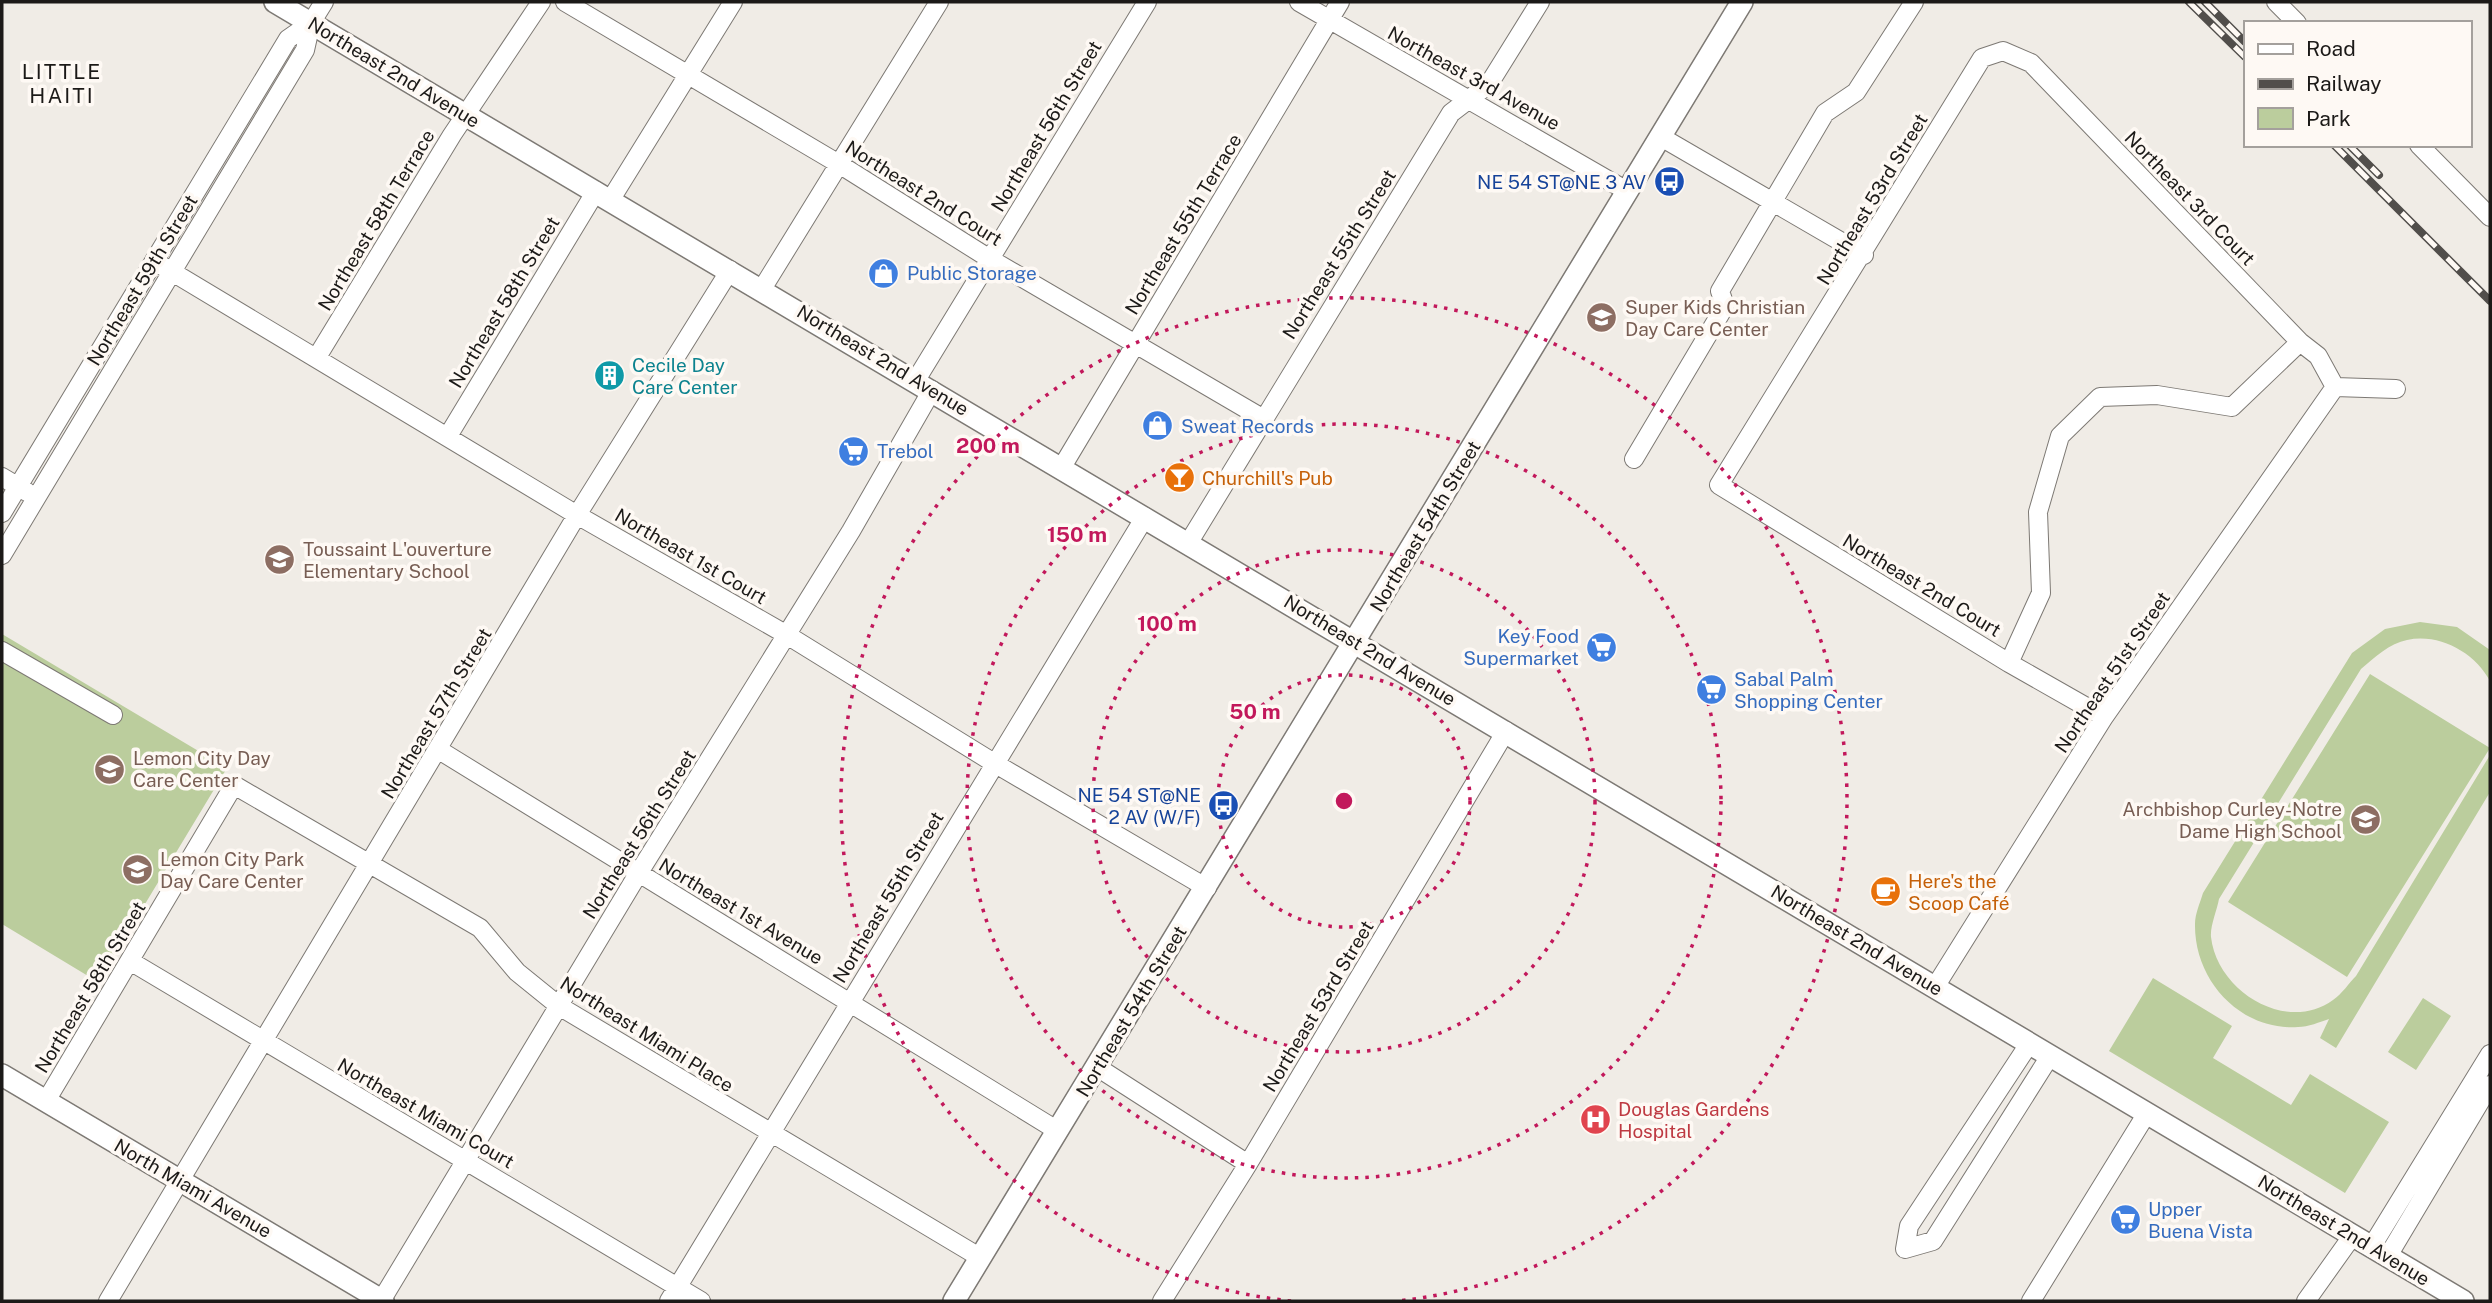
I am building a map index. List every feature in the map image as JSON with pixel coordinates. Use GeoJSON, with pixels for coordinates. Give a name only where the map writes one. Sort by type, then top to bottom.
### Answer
{"type":"FeatureCollection","features":[{"type":"Feature","properties":{"kind":"main road","name":"Northeast 2nd Avenue"},"geometry":{"type":"LineString","coordinates":[[275,2],[1189,542],[2463,1301]]}},
{"type":"Feature","properties":{"kind":"main road","name":"Northeast 54th Street"},"geometry":{"type":"LineString","coordinates":[[954,1301],[1742,2]]}},
{"type":"Feature","properties":{"kind":"main road","name":"North Miami Avenue"},"geometry":{"type":"LineString","coordinates":[[2,1075],[181,1179],[382,1301]]}},
{"type":"Feature","properties":{"kind":"street","name":"Northeast 59th Street"},"geometry":{"type":"LineString","coordinates":[[2,555],[305,50],[312,23],[324,2]]}},
{"type":"Feature","properties":{"kind":"street","name":"Northeast 58th Terrace"},"geometry":{"type":"LineString","coordinates":[[317,357],[466,115],[541,2]]}},
{"type":"Feature","properties":{"kind":"street","name":"Northeast 2nd Court"},"geometry":{"type":"LineString","coordinates":[[565,2],[839,164],[990,259],[1137,342],[1262,418]]}},
{"type":"Feature","properties":{"kind":"street","name":"Northeast 58th Street"},"geometry":{"type":"LineString","coordinates":[[448,436],[603,195],[687,76],[733,2]]}},
{"type":"Feature","properties":{"kind":"street"},"geometry":{"type":"LineString","coordinates":[[762,289],[939,2]]}},
{"type":"Feature","properties":{"kind":"street","name":"Northeast 56th Street"},"geometry":{"type":"LineString","coordinates":[[382,1301],[638,874],[787,635],[990,259],[1147,2]]}},
{"type":"Feature","properties":{"kind":"street","name":"Northeast 3rd Avenue"},"geometry":{"type":"LineString","coordinates":[[1299,2],[1627,191]]}},
{"type":"Feature","properties":{"kind":"street","name":"Northeast 55th Terrace"},"geometry":{"type":"LineString","coordinates":[[1062,467],[1340,2]]}},
{"type":"Feature","properties":{"kind":"street","name":"Northeast 55th Street"},"geometry":{"type":"LineString","coordinates":[[1189,542],[1262,418],[1451,113],[1471,102],[1489,84],[1540,2]]}},
{"type":"Feature","properties":{"kind":"street"},"geometry":{"type":"LineString","coordinates":[[1634,459],[1725,306],[1720,291],[1774,204],[1825,113],[1856,92],[1914,2]]}},
{"type":"Feature","properties":{"kind":"street"},"geometry":{"type":"LineString","coordinates":[[2276,2],[2295,21]]}},
{"type":"Feature","properties":{"kind":"street","name":"Northeast 59th Street"},"geometry":{"type":"LineString","coordinates":[[2,513],[288,39],[312,23]]}},
{"type":"Feature","properties":{"kind":"street","name":"Northeast 53rd Street"},"geometry":{"type":"LineString","coordinates":[[1719,485],[1864,254],[1982,58],[2003,51]]}},
{"type":"Feature","properties":{"kind":"street","name":"Northeast 3rd Court"},"geometry":{"type":"LineString","coordinates":[[2003,51],[2031,63],[2300,342],[2318,356],[2335,387]]}},
{"type":"Feature","properties":{"kind":"street"},"geometry":{"type":"LineString","coordinates":[[1661,137],[1864,254]]}},
{"type":"Feature","properties":{"kind":"street"},"geometry":{"type":"LineString","coordinates":[[2421,147],[2490,216]]}},
{"type":"Feature","properties":{"kind":"street","name":"Northeast 1st Court"},"geometry":{"type":"LineString","coordinates":[[154,261],[577,515],[787,635],[994,763],[1206,888]]}},
{"type":"Feature","properties":{"kind":"street","name":"Northeast 57th Street"},"geometry":{"type":"LineString","coordinates":[[108,1301],[577,515],[730,270]]}},
{"type":"Feature","properties":{"kind":"street"},"geometry":{"type":"LineString","coordinates":[[2010,663],[2041,593],[2038,512],[2060,436],[2100,397],[2157,395],[2232,407],[2300,342]]}},
{"type":"Feature","properties":{"kind":"street"},"geometry":{"type":"LineString","coordinates":[[2335,387],[2396,389]]}},
{"type":"Feature","properties":{"kind":"street","name":"Northeast 51st Street"},"geometry":{"type":"LineString","coordinates":[[1935,987],[2104,717],[2335,387]]}},
{"type":"Feature","properties":{"kind":"street"},"geometry":{"type":"LineString","coordinates":[[2,477],[36,497]]}},
{"type":"Feature","properties":{"kind":"street","name":"Northeast 2nd Court"},"geometry":{"type":"LineString","coordinates":[[1719,485],[2010,663],[2104,717]]}},
{"type":"Feature","properties":{"kind":"street","name":"Northeast 55th Street"},"geometry":{"type":"LineString","coordinates":[[673,1294],[1146,517]]}},
{"type":"Feature","properties":{"kind":"street"},"geometry":{"type":"LineString","coordinates":[[2,651],[113,715]]}},
{"type":"Feature","properties":{"kind":"street","name":"Northeast 53rd Street"},"geometry":{"type":"LineString","coordinates":[[1162,1301],[1248,1164],[1506,731]]}},
{"type":"Feature","properties":{"kind":"street","name":"Northeast 1st Avenue"},"geometry":{"type":"LineString","coordinates":[[439,750],[638,874],[850,1000],[1058,1131]]}},
{"type":"Feature","properties":{"kind":"street","name":"Northeast 58th Street"},"geometry":{"type":"LineString","coordinates":[[46,1101],[234,785]]}},
{"type":"Feature","properties":{"kind":"street","name":"Northeast Miami Place"},"geometry":{"type":"LineString","coordinates":[[234,785],[480,928],[517,972],[559,1006],[981,1258]]}},
{"type":"Feature","properties":{"kind":"street","name":"Northeast Miami Court"},"geometry":{"type":"LineString","coordinates":[[130,961],[261,1042],[467,1161],[673,1294],[701,1301]]}},
{"type":"Feature","properties":{"kind":"street"},"geometry":{"type":"LineString","coordinates":[[2029,1044],[1909,1226],[1905,1249],[1933,1241],[2050,1056]]}},
{"type":"Feature","properties":{"kind":"street"},"geometry":{"type":"LineString","coordinates":[[2380,1251],[2490,1054]]}},
{"type":"Feature","properties":{"kind":"street"},"geometry":{"type":"LineString","coordinates":[[1097,1067],[1248,1164]]}},
{"type":"Feature","properties":{"kind":"street"},"geometry":{"type":"LineString","coordinates":[[2380,1251],[2490,1085]]}},
{"type":"Feature","properties":{"kind":"street"},"geometry":{"type":"LineString","coordinates":[[2031,1301],[2147,1113]]}},
{"type":"Feature","properties":{"kind":"street"},"geometry":{"type":"LineString","coordinates":[[1931,1194],[1954,1209]]}},
{"type":"Feature","properties":{"kind":"street"},"geometry":{"type":"LineString","coordinates":[[2306,1301],[2353,1235]]}},
{"type":"Feature","properties":{"kind":"green space"},"geometry":{"type":"Polygon","coordinates":[[[2420,622],[2457,627],[2490,650],[2490,681],[2466,654],[2455,647],[2432,640],[2407,640],[2394,644],[2361,669],[2219,899],[2212,928],[2211,937],[2216,957],[2226,974],[2240,990],[2257,1002],[2275,1009],[2295,1012],[2315,1009],[2333,1000],[2356,976],[2490,755],[2490,792],[2336,1048],[2320,1038],[2329,1019],[2302,1027],[2277,1026],[2257,1020],[2224,998],[2203,964],[2197,945],[2196,916],[2203,893],[2352,653],[2385,629],[2420,622]]]}},
{"type":"Feature","properties":{"kind":"green space"},"geometry":{"type":"Polygon","coordinates":[[[2,634],[227,768],[98,982],[2,924],[2,634]]]}},
{"type":"Feature","properties":{"kind":"green space"},"geometry":{"type":"Polygon","coordinates":[[[2370,674],[2490,748],[2347,977],[2228,902],[2370,674]]]}},
{"type":"Feature","properties":{"kind":"green space"},"geometry":{"type":"Polygon","coordinates":[[[2153,978],[2232,1026],[2213,1058],[2291,1105],[2310,1074],[2389,1122],[2345,1193],[2109,1051],[2153,978]]]}},
{"type":"Feature","properties":{"kind":"green space"},"geometry":{"type":"Polygon","coordinates":[[[2423,998],[2451,1016],[2416,1070],[2388,1052],[2423,998]]]}},
{"type":"Feature","properties":{"kind":"railway"},"geometry":{"type":"LineString","coordinates":[[2189,2],[2244,56]]}},
{"type":"Feature","properties":{"kind":"railway"},"geometry":{"type":"LineString","coordinates":[[2205,2],[2244,41]]}},
{"type":"Feature","properties":{"kind":"railway"},"geometry":{"type":"LineString","coordinates":[[2336,147],[2490,301]]}},
{"type":"Feature","properties":{"kind":"railway"},"geometry":{"type":"LineString","coordinates":[[2351,147],[2379,175]]}},
{"type":"Feature","properties":{"kind":"place","name":"NE 54 ST@NE 3 AV"},"geometry":{"type":"Point","coordinates":[1669,182]}},
{"type":"Feature","properties":{"kind":"place","name":"Public Storage"},"geometry":{"type":"Point","coordinates":[884,273]}},
{"type":"Feature","properties":{"kind":"place","name":"Super Kids Christian Day Care Center"},"geometry":{"type":"Point","coordinates":[1602,318]}},
{"type":"Feature","properties":{"kind":"place","name":"Cecile Day Care Center"},"geometry":{"type":"Point","coordinates":[609,376]}},
{"type":"Feature","properties":{"kind":"place","name":"Sweat Records"},"geometry":{"type":"Point","coordinates":[1158,426]}},
{"type":"Feature","properties":{"kind":"place","name":"Trebol"},"geometry":{"type":"Point","coordinates":[854,451]}},
{"type":"Feature","properties":{"kind":"place","name":"Churchill's Pub"},"geometry":{"type":"Point","coordinates":[1179,478]}},
{"type":"Feature","properties":{"kind":"place","name":"Toussaint L'ouverture Elementary School"},"geometry":{"type":"Point","coordinates":[280,560]}},
{"type":"Feature","properties":{"kind":"place","name":"Key Food Supermarket"},"geometry":{"type":"Point","coordinates":[1602,647]}},
{"type":"Feature","properties":{"kind":"place","name":"Sabal Palm Shopping Center"},"geometry":{"type":"Point","coordinates":[1711,690]}},
{"type":"Feature","properties":{"kind":"place","name":"Lemon City Day Care Center"},"geometry":{"type":"Point","coordinates":[110,769]}},
{"type":"Feature","properties":{"kind":"place","name":"NE 54 ST@NE 2 AV (W/F)"},"geometry":{"type":"Point","coordinates":[1224,806]}},
{"type":"Feature","properties":{"kind":"place","name":"Archbishop Curley-Notre Dame High School"},"geometry":{"type":"Point","coordinates":[2365,820]}},
{"type":"Feature","properties":{"kind":"place","name":"Lemon City Park Day Care Center"},"geometry":{"type":"Point","coordinates":[137,870]}},
{"type":"Feature","properties":{"kind":"place","name":"Here's the Scoop Café"},"geometry":{"type":"Point","coordinates":[1885,892]}},
{"type":"Feature","properties":{"kind":"place","name":"Douglas Gardens Hospital"},"geometry":{"type":"Point","coordinates":[1595,1120]}},
{"type":"Feature","properties":{"kind":"place","name":"Upper Buena Vista"},"geometry":{"type":"Point","coordinates":[2125,1220]}},
{"type":"Feature","properties":{"kind":"district","name":"LITTLE HAITI"},"geometry":{"type":"Point","coordinates":[62,83]}}]}
